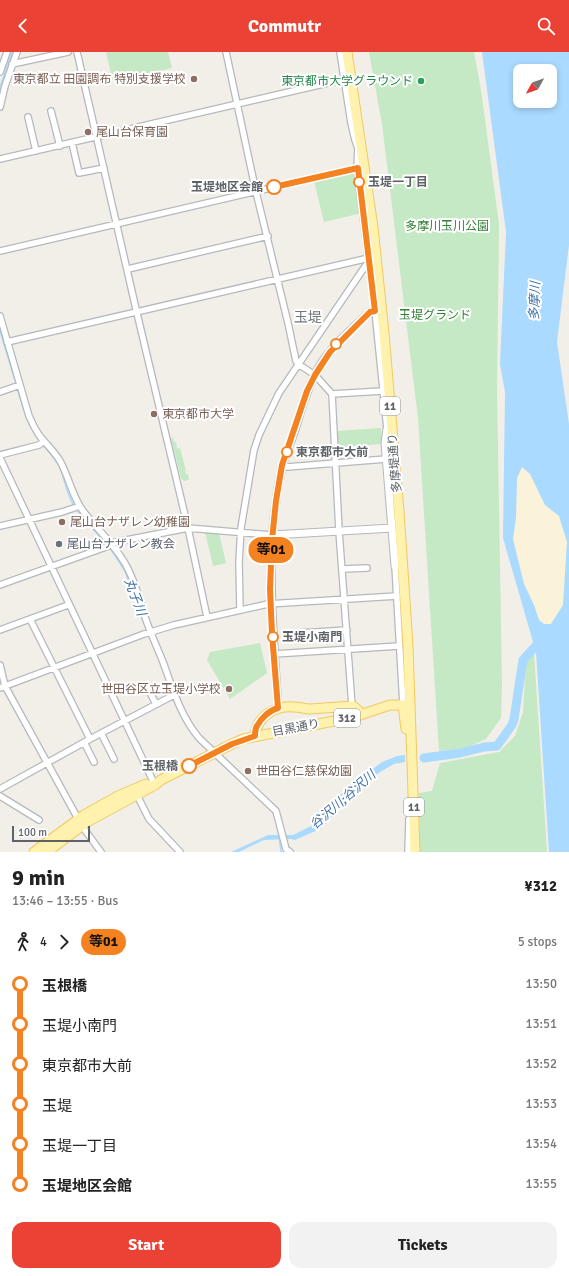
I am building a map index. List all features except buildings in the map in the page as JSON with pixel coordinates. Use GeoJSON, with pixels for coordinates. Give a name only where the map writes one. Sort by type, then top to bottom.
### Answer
{"type":"FeatureCollection","features":[{"type":"Feature","properties":{"kind":"main road","name":"多摩堤通り"},"geometry":{"type":"LineString","coordinates":[[347,52],[373,227],[380,285],[389,429],[404,594],[415,852]]}},
{"type":"Feature","properties":{"kind":"main road","name":"目黒通り"},"geometry":{"type":"LineString","coordinates":[[34,852],[114,798],[157,780],[237,742],[255,736],[360,715],[390,705],[403,705]]}},
{"type":"Feature","properties":{"kind":"main road"},"geometry":{"type":"LineString","coordinates":[[403,705],[406,726],[411,740]]}},
{"type":"Feature","properties":{"kind":"main road","name":"312"},"geometry":{"type":"LineString","coordinates":[[278,708],[296,707],[308,709],[355,706],[360,715]]}},
{"type":"Feature","properties":{"kind":"main road"},"geometry":{"type":"LineString","coordinates":[[255,736],[257,725],[263,717],[278,708]]}},
{"type":"Feature","properties":{"kind":"main road","name":"目黒通り"},"geometry":{"type":"LineString","coordinates":[[48,852],[80,822],[155,785],[157,780]]}},
{"type":"Feature","properties":{"kind":"street"},"geometry":{"type":"LineString","coordinates":[[0,72],[7,52]]}},
{"type":"Feature","properties":{"kind":"street"},"geometry":{"type":"LineString","coordinates":[[0,107],[3,85],[17,52]]}},
{"type":"Feature","properties":{"kind":"street"},"geometry":{"type":"LineString","coordinates":[[12,64],[68,52]]}},
{"type":"Feature","properties":{"kind":"street"},"geometry":{"type":"LineString","coordinates":[[77,52],[188,528],[207,617]]}},
{"type":"Feature","properties":{"kind":"street"},"geometry":{"type":"LineString","coordinates":[[226,52],[256,192],[268,236],[296,361],[298,364],[315,375],[332,394],[352,706]]}},
{"type":"Feature","properties":{"kind":"street"},"geometry":{"type":"LineString","coordinates":[[340,52],[355,140],[360,145],[358,168],[375,311],[382,391],[389,429],[385,443],[395,566],[403,705]]}},
{"type":"Feature","properties":{"kind":"street"},"geometry":{"type":"LineString","coordinates":[[0,159],[345,79]]}},
{"type":"Feature","properties":{"kind":"street"},"geometry":{"type":"LineString","coordinates":[[51,111],[60,146]]}},
{"type":"Feature","properties":{"kind":"street"},"geometry":{"type":"LineString","coordinates":[[28,117],[36,151]]}},
{"type":"Feature","properties":{"kind":"street"},"geometry":{"type":"LineString","coordinates":[[72,143],[79,173],[104,168]]}},
{"type":"Feature","properties":{"kind":"street"},"geometry":{"type":"LineString","coordinates":[[0,251],[358,168]]}},
{"type":"Feature","properties":{"kind":"street"},"geometry":{"type":"LineString","coordinates":[[128,269],[268,236]]}},
{"type":"Feature","properties":{"kind":"street"},"geometry":{"type":"LineString","coordinates":[[7,342],[278,279],[369,261]]}},
{"type":"Feature","properties":{"kind":"street"},"geometry":{"type":"LineString","coordinates":[[240,610],[239,562],[241,533],[254,450],[259,435],[279,393],[369,261]]}},
{"type":"Feature","properties":{"kind":"street"},"geometry":{"type":"LineString","coordinates":[[278,708],[270,581],[272,535],[282,465],[307,391],[315,375],[326,357],[339,341],[370,312],[375,311]]}},
{"type":"Feature","properties":{"kind":"street"},"geometry":{"type":"LineString","coordinates":[[0,318],[18,386],[34,428],[42,443],[57,456],[67,479],[76,507],[94,524],[131,574],[148,633],[163,662],[172,695],[193,731],[212,754],[276,812],[287,851]]}},
{"type":"Feature","properties":{"kind":"street"},"geometry":{"type":"LineString","coordinates":[[0,392],[18,386]]}},
{"type":"Feature","properties":{"kind":"street"},"geometry":{"type":"LineString","coordinates":[[332,394],[382,391]]}},
{"type":"Feature","properties":{"kind":"street"},"geometry":{"type":"LineString","coordinates":[[42,443],[0,457],[68,605],[125,720],[157,780]]}},
{"type":"Feature","properties":{"kind":"street"},"geometry":{"type":"LineString","coordinates":[[282,465],[287,467],[386,460]]}},
{"type":"Feature","properties":{"kind":"street"},"geometry":{"type":"LineString","coordinates":[[0,526],[29,520],[76,507]]}},
{"type":"Feature","properties":{"kind":"street"},"geometry":{"type":"LineString","coordinates":[[0,585],[116,542],[188,528],[272,535],[392,528]]}},
{"type":"Feature","properties":{"kind":"street"},"geometry":{"type":"LineString","coordinates":[[343,569],[367,568]]}},
{"type":"Feature","properties":{"kind":"street"},"geometry":{"type":"LineString","coordinates":[[3,687],[148,633],[207,617],[268,604],[397,596]]}},
{"type":"Feature","properties":{"kind":"street"},"geometry":{"type":"LineString","coordinates":[[0,630],[68,605]]}},
{"type":"Feature","properties":{"kind":"street"},"geometry":{"type":"LineString","coordinates":[[30,619],[87,741],[94,762]]}},
{"type":"Feature","properties":{"kind":"street"},"geometry":{"type":"LineString","coordinates":[[300,633],[347,630]]}},
{"type":"Feature","properties":{"kind":"street"},"geometry":{"type":"LineString","coordinates":[[274,654],[400,646]]}},
{"type":"Feature","properties":{"kind":"street"},"geometry":{"type":"LineString","coordinates":[[0,665],[3,687],[80,822],[101,852]]}},
{"type":"Feature","properties":{"kind":"street"},"geometry":{"type":"LineString","coordinates":[[147,687],[156,704]]}},
{"type":"Feature","properties":{"kind":"street"},"geometry":{"type":"LineString","coordinates":[[0,789],[172,695]]}},
{"type":"Feature","properties":{"kind":"street"},"geometry":{"type":"LineString","coordinates":[[101,733],[114,759]]}},
{"type":"Feature","properties":{"kind":"street"},"geometry":{"type":"LineString","coordinates":[[136,795],[149,819],[180,852]]}},
{"type":"Feature","properties":{"kind":"street"},"geometry":{"type":"LineString","coordinates":[[0,796],[39,820]]}},
{"type":"Feature","properties":{"kind":"street"},"geometry":{"type":"LineString","coordinates":[[408,852],[410,818],[414,809]]}},
{"type":"Feature","properties":{"kind":"green space"},"geometry":{"type":"Polygon","coordinates":[[[106,52],[168,52],[172,68],[113,82],[106,52]]]}},
{"type":"Feature","properties":{"kind":"green space","name":"多摩川玉川公園"},"geometry":{"type":"Polygon","coordinates":[[[369,52],[474,52],[481,90],[499,224],[497,390],[502,685],[501,718],[486,739],[466,748],[439,751],[418,418],[382,124],[369,52]]]}},
{"type":"Feature","properties":{"kind":"green space"},"geometry":{"type":"Polygon","coordinates":[[[354,172],[356,173],[362,213],[324,222],[314,181],[354,172]]]}},
{"type":"Feature","properties":{"kind":"green space"},"geometry":{"type":"Polygon","coordinates":[[[381,428],[382,444],[339,447],[337,431],[381,428]]]}},
{"type":"Feature","properties":{"kind":"green space"},"geometry":{"type":"Polygon","coordinates":[[[171,438],[173,438],[174,442],[176,442],[177,449],[180,448],[186,474],[188,474],[189,479],[194,478],[184,481],[181,478],[171,438]]]}},
{"type":"Feature","properties":{"kind":"green space"},"geometry":{"type":"Polygon","coordinates":[[[205,532],[219,533],[226,563],[213,566],[205,532]]]}},
{"type":"Feature","properties":{"kind":"green space"},"geometry":{"type":"Polygon","coordinates":[[[260,643],[267,673],[230,699],[207,660],[210,652],[260,643]]]}},
{"type":"Feature","properties":{"kind":"green space"},"geometry":{"type":"Polygon","coordinates":[[[532,653],[534,653],[547,852],[420,852],[419,793],[432,791],[440,763],[499,752],[515,736],[523,712],[526,662],[532,653]]]}},
{"type":"Feature","properties":{"kind":"sand"},"geometry":{"type":"Polygon","coordinates":[[[522,467],[530,474],[545,505],[559,515],[567,542],[563,605],[551,624],[544,624],[539,620],[524,584],[513,539],[516,518],[517,478],[522,467]]]}},
{"type":"Feature","properties":{"kind":"water","name":"多摩川"},"geometry":{"type":"Polygon","coordinates":[[[482,52],[569,52],[569,245],[557,342],[569,424],[569,852],[549,852],[536,652],[503,538],[505,392],[500,364],[506,232],[482,52]],[[522,467],[517,478],[516,518],[513,539],[524,584],[539,620],[544,624],[551,624],[563,605],[567,542],[559,516],[545,505],[530,474],[522,467]]]}},
{"type":"Feature","properties":{"kind":"water"},"geometry":{"type":"Polygon","coordinates":[[[405,755],[405,762],[394,764],[377,774],[345,799],[320,829],[295,840],[264,840],[239,852],[231,852],[268,835],[293,835],[315,824],[321,819],[340,795],[359,779],[382,762],[397,756],[405,755]]]}},
{"type":"Feature","properties":{"kind":"waterway","name":"丸子川"},"geometry":{"type":"LineString","coordinates":[[0,87],[12,52]]}},
{"type":"Feature","properties":{"kind":"waterway","name":"丸子川"},"geometry":{"type":"LineString","coordinates":[[0,331],[16,384]]}},
{"type":"Feature","properties":{"kind":"waterway","name":"丸子川"},"geometry":{"type":"LineString","coordinates":[[17,388],[23,409],[32,429],[40,441]]}},
{"type":"Feature","properties":{"kind":"waterway","name":"丸子川"},"geometry":{"type":"LineString","coordinates":[[42,444],[53,456],[59,466],[74,506]]}},
{"type":"Feature","properties":{"kind":"waterway","name":"丸子川"},"geometry":{"type":"LineString","coordinates":[[76,509],[112,551],[125,571],[141,613]]}},
{"type":"Feature","properties":{"kind":"waterway","name":"谷沢川;谷沢川"},"geometry":{"type":"LineString","coordinates":[[424,758],[497,746],[512,725],[514,719],[523,660],[542,639]]}},
{"type":"Feature","properties":{"kind":"waterway","name":"丸子川"},"geometry":{"type":"LineString","coordinates":[[169,685],[184,721],[194,737],[208,751]]}},
{"type":"Feature","properties":{"kind":"waterway","name":"丸子川"},"geometry":{"type":"LineString","coordinates":[[214,757],[238,779]]}},
{"type":"Feature","properties":{"kind":"waterway","name":"丸子川"},"geometry":{"type":"LineString","coordinates":[[273,811],[275,819]]}},
{"type":"Feature","properties":{"kind":"waterway","name":"丸子川"},"geometry":{"type":"LineString","coordinates":[[278,828],[281,852]]}},
{"type":"Feature","properties":{"kind":"bus line","name":"等01"},"geometry":{"type":"LineString","coordinates":[[189,766],[232,744],[255,736],[257,725],[263,717],[278,708],[270,589],[272,540],[282,465],[307,391],[322,363],[339,341],[370,312],[375,311],[358,168],[274,187]]}},
{"type":"Feature","properties":{"kind":"place","name":"東京都立 田園調布 特別支援学校"},"geometry":{"type":"Point","coordinates":[194,79]}},
{"type":"Feature","properties":{"kind":"place","name":"東京都市大学グラウンド"},"geometry":{"type":"Point","coordinates":[421,81]}},
{"type":"Feature","properties":{"kind":"place","name":"尾山台保育園"},"geometry":{"type":"Point","coordinates":[88,132]}},
{"type":"Feature","properties":{"kind":"place","name":"玉堤一丁目"},"geometry":{"type":"Point","coordinates":[359,182]}},
{"type":"Feature","properties":{"kind":"place","name":"玉堤地区会館"},"geometry":{"type":"Point","coordinates":[274,187]}},
{"type":"Feature","properties":{"kind":"place","name":"東京都市大学"},"geometry":{"type":"Point","coordinates":[154,414]}},
{"type":"Feature","properties":{"kind":"place","name":"東京都市大前"},"geometry":{"type":"Point","coordinates":[287,452]}},
{"type":"Feature","properties":{"kind":"place","name":"尾山台ナザレン幼稚園"},"geometry":{"type":"Point","coordinates":[62,522]}},
{"type":"Feature","properties":{"kind":"place","name":"尾山台ナザレン教会"},"geometry":{"type":"Point","coordinates":[59,544]}},
{"type":"Feature","properties":{"kind":"place","name":"玉堤小南門"},"geometry":{"type":"Point","coordinates":[273,637]}},
{"type":"Feature","properties":{"kind":"place","name":"世田谷区立玉堤小学校"},"geometry":{"type":"Point","coordinates":[229,689]}},
{"type":"Feature","properties":{"kind":"place","name":"玉根橋"},"geometry":{"type":"Point","coordinates":[189,766]}},
{"type":"Feature","properties":{"kind":"place","name":"世田谷仁慈保幼園"},"geometry":{"type":"Point","coordinates":[248,771]}},
{"type":"Feature","properties":{"kind":"district","name":"玉堤"},"geometry":{"type":"Point","coordinates":[308,317]}},
{"type":"Feature","properties":{"kind":"park label","name":"玉堤グランド"},"geometry":{"type":"Point","coordinates":[435,315]}}]}
